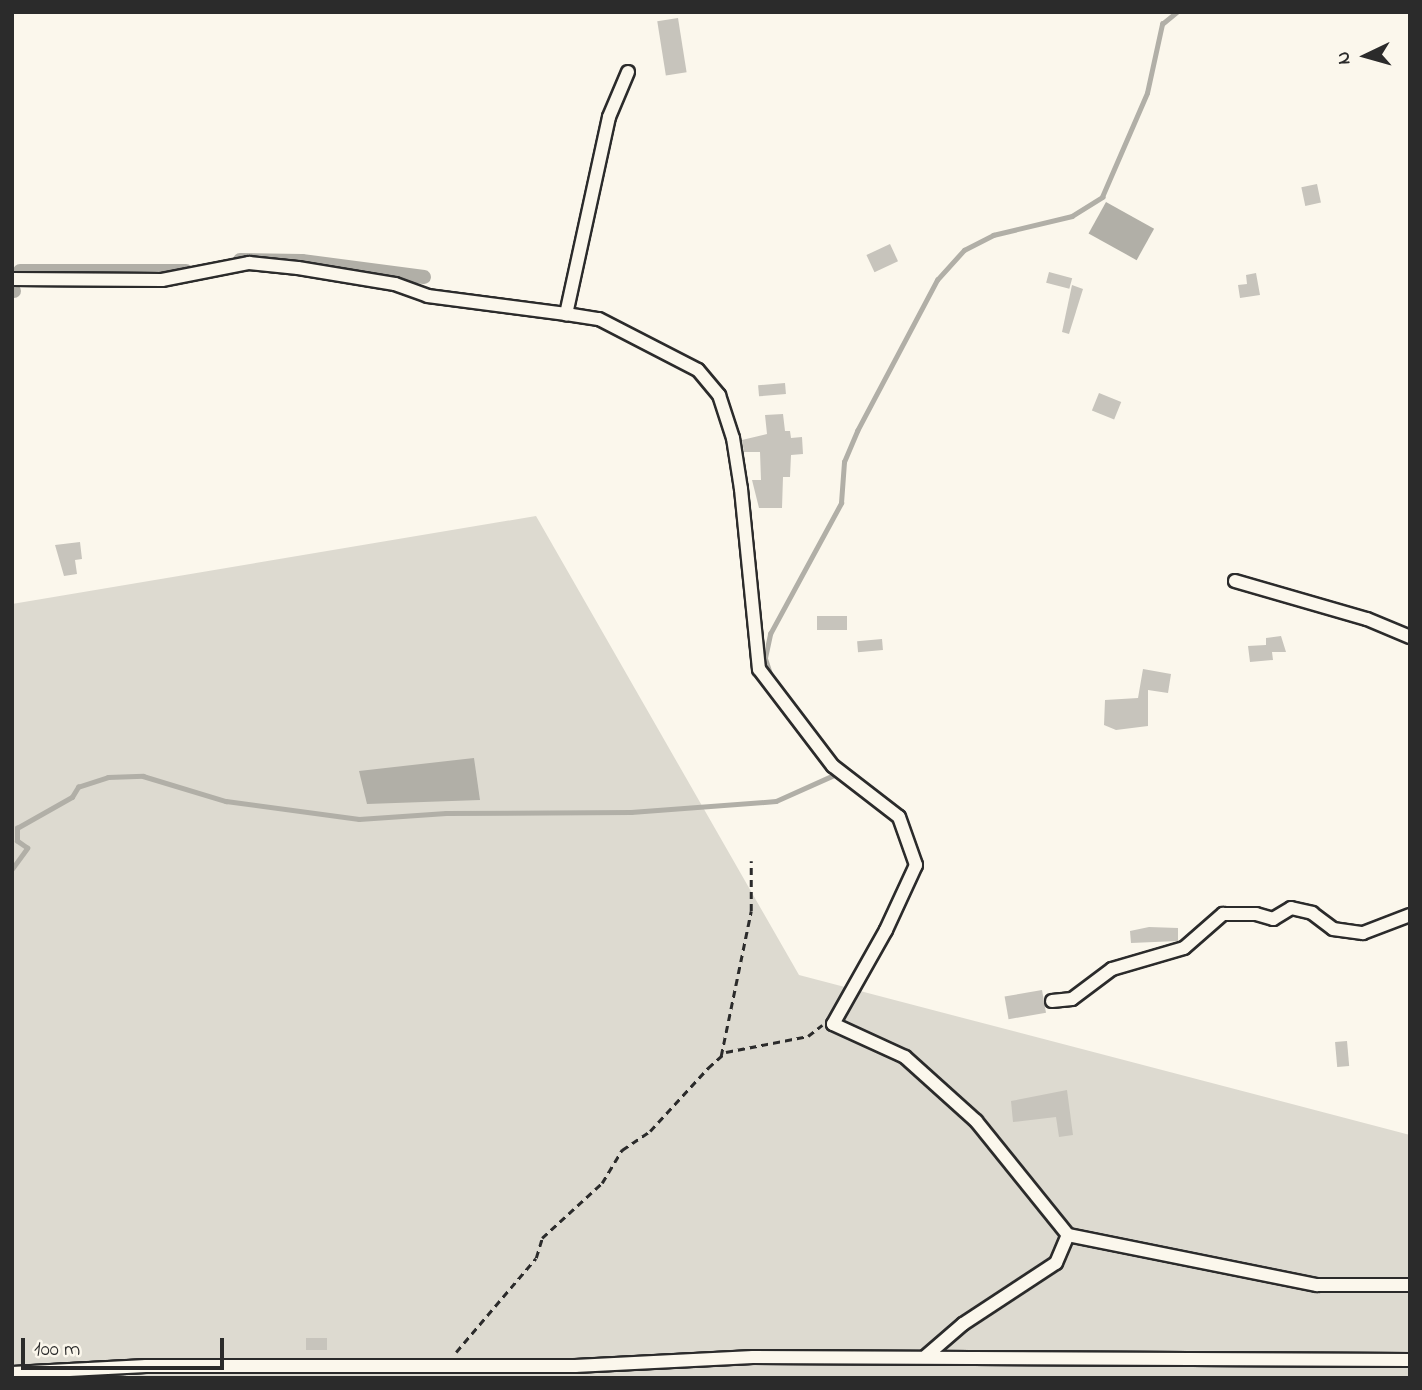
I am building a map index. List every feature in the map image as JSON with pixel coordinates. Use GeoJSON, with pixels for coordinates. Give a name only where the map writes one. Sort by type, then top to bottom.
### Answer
{"type":"FeatureCollection","features":[{"type":"Feature","properties":{"kind":"street"},"geometry":{"type":"LineString","coordinates":[[566,314],[609,117],[628,72]]}},
{"type":"Feature","properties":{"kind":"street"},"geometry":{"type":"LineString","coordinates":[[12,279],[162,280],[249,264],[298,268],[395,284],[428,296],[599,319],[698,370],[719,395],[733,438],[741,489],[759,669],[833,766],[899,817],[916,865],[833,1024],[905,1056],[976,1121],[1068,1235],[1317,1285],[1410,1284]]}},
{"type":"Feature","properties":{"kind":"street"},"geometry":{"type":"LineString","coordinates":[[1235,580],[1367,619],[1410,637]]}},
{"type":"Feature","properties":{"kind":"street"},"geometry":{"type":"LineString","coordinates":[[1052,1002],[1072,999],[1112,969],[1184,948],[1223,914],[1256,914],[1273,919],[1291,908],[1312,912],[1333,929],[1363,933],[1410,915]]}},
{"type":"Feature","properties":{"kind":"street"},"geometry":{"type":"LineString","coordinates":[[926,1356],[964,1324],[1056,1263],[1068,1235]]}},
{"type":"Feature","properties":{"kind":"street"},"geometry":{"type":"LineString","coordinates":[[12,1373],[146,1366],[575,1366],[753,1357],[1410,1360]]}},
{"type":"Feature","properties":{"kind":"path"},"geometry":{"type":"LineString","coordinates":[[720,1059],[751,911],[751,862]]}},
{"type":"Feature","properties":{"kind":"path"},"geometry":{"type":"LineString","coordinates":[[445,1365],[536,1258],[542,1238],[602,1183],[622,1150],[650,1132],[726,1052],[808,1036],[831,1017]]}},
{"type":"Feature","properties":{"kind":"shaded area"},"geometry":{"type":"Polygon","coordinates":[[[1106,202],[1154,229],[1137,260],[1089,233],[1106,202]]]}},
{"type":"Feature","properties":{"kind":"shaded area"},"geometry":{"type":"Polygon","coordinates":[[[536,516],[799,975],[1410,1135],[1410,1378],[12,1378],[12,604],[536,516]]]}},
{"type":"Feature","properties":{"kind":"shaded area"},"geometry":{"type":"Polygon","coordinates":[[[474,758],[480,800],[367,804],[359,771],[474,758]]]}},
{"type":"Feature","properties":{"kind":"building"},"geometry":{"type":"Polygon","coordinates":[[[678,18],[687,72],[666,76],[657,21],[678,18]]]}},
{"type":"Feature","properties":{"kind":"building"},"geometry":{"type":"Polygon","coordinates":[[[1317,184],[1321,203],[1305,206],[1301,187],[1317,184]]]}},
{"type":"Feature","properties":{"kind":"building"},"geometry":{"type":"Polygon","coordinates":[[[890,244],[898,261],[874,272],[866,255],[890,244]]]}},
{"type":"Feature","properties":{"kind":"building"},"geometry":{"type":"Polygon","coordinates":[[[1049,272],[1072,278],[1069,289],[1046,283],[1049,272]]]}},
{"type":"Feature","properties":{"kind":"building"},"geometry":{"type":"Polygon","coordinates":[[[1256,273],[1260,295],[1240,298],[1238,285],[1247,284],[1246,275],[1256,273]]]}},
{"type":"Feature","properties":{"kind":"building"},"geometry":{"type":"Polygon","coordinates":[[[1072,285],[1083,289],[1069,334],[1062,332],[1072,285]]]}},
{"type":"Feature","properties":{"kind":"building"},"geometry":{"type":"Polygon","coordinates":[[[785,383],[786,394],[759,396],[758,385],[785,383]]]}},
{"type":"Feature","properties":{"kind":"building"},"geometry":{"type":"Polygon","coordinates":[[[1099,393],[1121,402],[1114,420],[1092,411],[1099,393]]]}},
{"type":"Feature","properties":{"kind":"building"},"geometry":{"type":"Polygon","coordinates":[[[783,414],[785,431],[790,431],[791,438],[802,437],[803,454],[791,455],[790,477],[783,477],[782,508],[759,508],[752,480],[761,480],[760,452],[744,452],[742,440],[767,434],[765,415],[783,414]]]}},
{"type":"Feature","properties":{"kind":"building"},"geometry":{"type":"Polygon","coordinates":[[[80,542],[82,559],[75,560],[77,574],[64,576],[55,545],[80,542]]]}},
{"type":"Feature","properties":{"kind":"building"},"geometry":{"type":"Polygon","coordinates":[[[817,616],[847,616],[847,630],[817,630],[817,616]]]}},
{"type":"Feature","properties":{"kind":"building"},"geometry":{"type":"Polygon","coordinates":[[[1281,636],[1286,652],[1272,652],[1273,660],[1250,662],[1248,646],[1266,645],[1266,638],[1281,636]]]}},
{"type":"Feature","properties":{"kind":"building"},"geometry":{"type":"Polygon","coordinates":[[[882,639],[883,650],[858,652],[857,641],[882,639]]]}},
{"type":"Feature","properties":{"kind":"building"},"geometry":{"type":"Polygon","coordinates":[[[1143,669],[1171,674],[1168,693],[1148,690],[1148,726],[1116,730],[1104,725],[1105,700],[1138,698],[1143,669]]]}},
{"type":"Feature","properties":{"kind":"building"},"geometry":{"type":"Polygon","coordinates":[[[1149,927],[1178,928],[1178,941],[1131,943],[1130,931],[1149,927]]]}},
{"type":"Feature","properties":{"kind":"building"},"geometry":{"type":"Polygon","coordinates":[[[1042,990],[1046,1013],[1009,1019],[1005,997],[1042,990]]]}},
{"type":"Feature","properties":{"kind":"building"},"geometry":{"type":"Polygon","coordinates":[[[1347,1041],[1349,1066],[1337,1067],[1335,1042],[1347,1041]]]}},
{"type":"Feature","properties":{"kind":"building"},"geometry":{"type":"Polygon","coordinates":[[[1067,1090],[1073,1135],[1059,1137],[1056,1117],[1013,1122],[1011,1101],[1067,1090]]]}},
{"type":"Feature","properties":{"kind":"building"},"geometry":{"type":"Polygon","coordinates":[[[306,1338],[327,1338],[327,1350],[306,1350],[306,1338]]]}},
{"type":"Feature","properties":{"kind":"waterway"},"geometry":{"type":"LineString","coordinates":[[771,677],[765,658],[770,634],[841,503],[844,462],[857,431],[937,280],[964,250],[993,235],[1072,216],[1102,197],[1147,93],[1162,24],[1177,12]]}},
{"type":"Feature","properties":{"kind":"waterway"},"geometry":{"type":"LineString","coordinates":[[240,260],[302,261],[424,277]]}},
{"type":"Feature","properties":{"kind":"waterway"},"geometry":{"type":"LineString","coordinates":[[20,271],[186,271]]}},
{"type":"Feature","properties":{"kind":"waterway"},"geometry":{"type":"LineString","coordinates":[[12,869],[27,848],[17,841],[17,828],[72,797],[78,787],[108,777],[143,776],[226,801],[359,819],[446,813],[631,812],[776,801],[834,775]]}}]}
